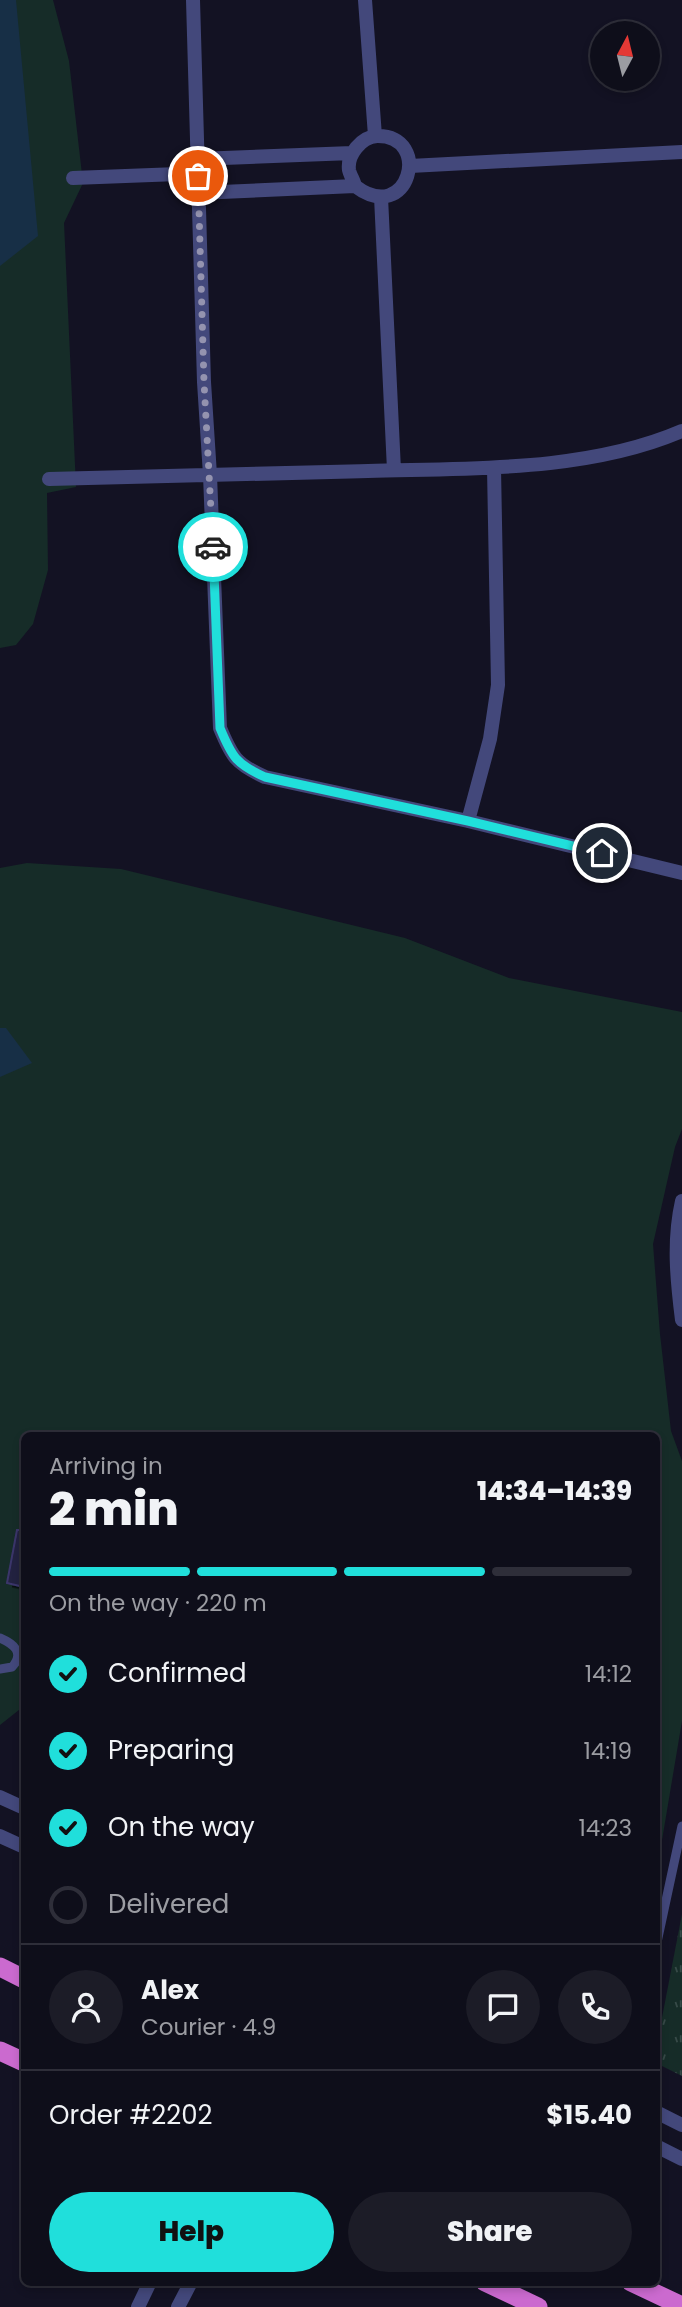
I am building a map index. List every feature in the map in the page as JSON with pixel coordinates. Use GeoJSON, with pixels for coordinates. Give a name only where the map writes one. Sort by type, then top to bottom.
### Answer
{"type":"FeatureCollection","features":[{"type":"Feature","properties":{"kind":"highway"},"geometry":{"type":"LineString","coordinates":[[0,1967],[21,1978]]}},
{"type":"Feature","properties":{"kind":"highway"},"geometry":{"type":"LineString","coordinates":[[0,2051],[21,2062]]}},
{"type":"Feature","properties":{"kind":"highway"},"geometry":{"type":"LineString","coordinates":[[493,2286],[538,2307]]}},
{"type":"Feature","properties":{"kind":"highway"},"geometry":{"type":"LineString","coordinates":[[640,2286],[682,2306]]}},
{"type":"Feature","properties":{"kind":"street"},"geometry":{"type":"LineString","coordinates":[[193,0],[204,382],[211,475],[220,728],[228,748],[241,766],[265,777],[468,821],[682,873]]}},
{"type":"Feature","properties":{"kind":"street"},"geometry":{"type":"LineString","coordinates":[[365,0],[375,136]]}},
{"type":"Feature","properties":{"kind":"street"},"geometry":{"type":"LineString","coordinates":[[375,136],[392,138],[399,144],[405,150],[410,166],[406,181],[396,193],[381,197],[366,194],[355,186],[349,170],[352,153],[361,142],[375,136]]}},
{"type":"Feature","properties":{"kind":"street"},"geometry":{"type":"LineString","coordinates":[[410,166],[682,152]]}},
{"type":"Feature","properties":{"kind":"street"},"geometry":{"type":"LineString","coordinates":[[73,177],[178,174],[198,159],[352,153]]}},
{"type":"Feature","properties":{"kind":"street"},"geometry":{"type":"LineString","coordinates":[[178,174],[198,193],[355,186]]}},
{"type":"Feature","properties":{"kind":"street"},"geometry":{"type":"LineString","coordinates":[[381,197],[394,470]]}},
{"type":"Feature","properties":{"kind":"street"},"geometry":{"type":"LineString","coordinates":[[50,479],[494,468],[608,454],[657,442],[682,431]]}},
{"type":"Feature","properties":{"kind":"street"},"geometry":{"type":"LineString","coordinates":[[468,821],[490,739],[498,685],[494,468]]}},
{"type":"Feature","properties":{"kind":"street"},"geometry":{"type":"LineString","coordinates":[[682,1201],[678,1220],[676,1271],[682,1320]]}},
{"type":"Feature","properties":{"kind":"street"},"geometry":{"type":"LineString","coordinates":[[0,1797],[21,1807]]}},
{"type":"Feature","properties":{"kind":"street"},"geometry":{"type":"LineString","coordinates":[[0,1836],[21,1846]]}},
{"type":"Feature","properties":{"kind":"street"},"geometry":{"type":"LineString","coordinates":[[660,2114],[682,2125]]}},
{"type":"Feature","properties":{"kind":"street"},"geometry":{"type":"LineString","coordinates":[[660,2148],[682,2159]]}},
{"type":"Feature","properties":{"kind":"street"},"geometry":{"type":"LineString","coordinates":[[138,2307],[148,2286]]}},
{"type":"Feature","properties":{"kind":"street"},"geometry":{"type":"LineString","coordinates":[[178,2307],[189,2286]]}},
{"type":"Feature","properties":{"kind":"lane"},"geometry":{"type":"LineString","coordinates":[[0,1638],[16,1647],[19,1654],[12,1667],[0,1669]]}},
{"type":"Feature","properties":{"kind":"lane"},"geometry":{"type":"LineString","coordinates":[[660,1928],[682,1826]]}},
{"type":"Feature","properties":{"kind":"green space"},"geometry":{"type":"Polygon","coordinates":[[[0,0],[53,0],[69,61],[83,183],[64,223],[76,487],[47,493],[48,570],[33,624],[16,645],[0,648],[0,0]]]}},
{"type":"Feature","properties":{"kind":"green space"},"geometry":{"type":"Polygon","coordinates":[[[27,863],[121,869],[405,938],[509,978],[682,1012],[682,1129],[675,1147],[653,1244],[671,1431],[682,1461],[682,1721],[660,1852],[660,1432],[21,1432],[21,1708],[0,1725],[0,868],[27,863]]]}},
{"type":"Feature","properties":{"kind":"green space"},"geometry":{"type":"Polygon","coordinates":[[[682,1914],[682,2076],[660,2065],[660,2028],[682,1914]]]}},
{"type":"Feature","properties":{"kind":"water"},"geometry":{"type":"Polygon","coordinates":[[[0,0],[16,0],[38,236],[0,266],[0,0]]]}},
{"type":"Feature","properties":{"kind":"water"},"geometry":{"type":"Polygon","coordinates":[[[0,1028],[6,1028],[32,1063],[0,1077],[0,1028]]]}},
{"type":"Feature","properties":{"kind":"building"},"geometry":{"type":"Polygon","coordinates":[[[17,1530],[21,1530],[21,1586],[7,1583],[17,1530]]]}},
{"type":"Feature","properties":{"kind":"way so far"},"geometry":{"type":"LineString","coordinates":[[198,176],[204,382],[213,547]]}},
{"type":"Feature","properties":{"kind":"route"},"geometry":{"type":"LineString","coordinates":[[213,547],[220,728],[228,748],[241,766],[265,777],[602,853]]}}]}
